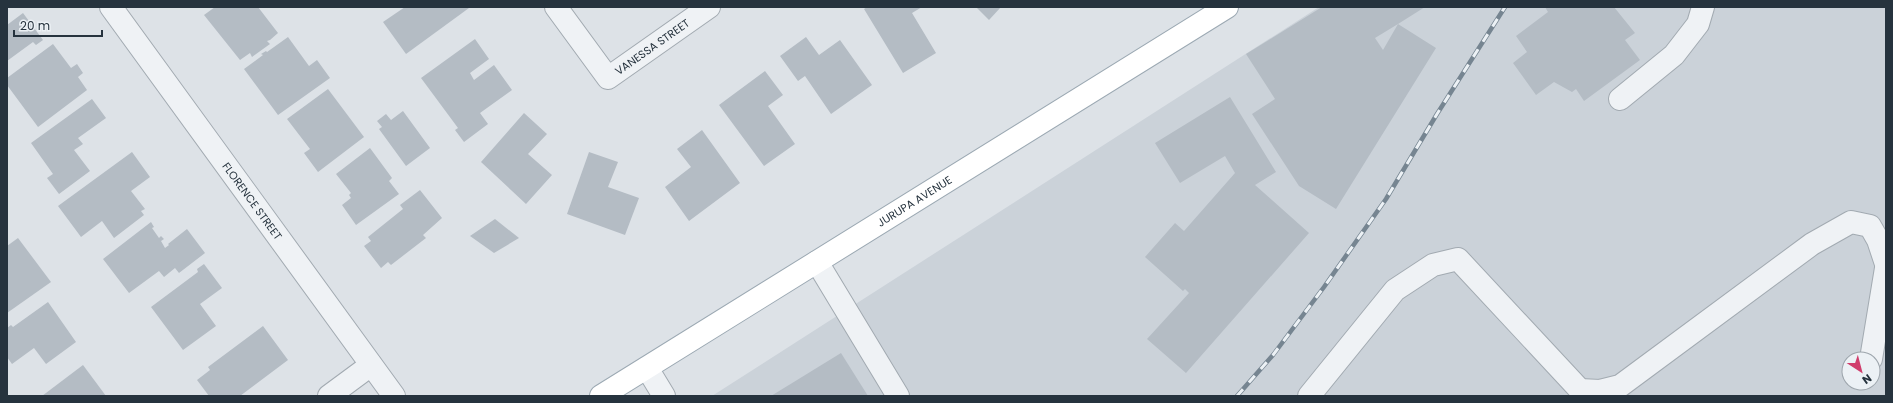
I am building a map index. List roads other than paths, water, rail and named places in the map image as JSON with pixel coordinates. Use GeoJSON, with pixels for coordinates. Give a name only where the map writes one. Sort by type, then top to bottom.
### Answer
{"type":"FeatureCollection","features":[{"type":"Feature","properties":{"kind":"main road","name":"JURUPA AVENUE"},"geometry":{"type":"LineString","coordinates":[[601,396],[1227,7]]}},
{"type":"Feature","properties":{"kind":"street","name":"FLORENCE STREET"},"geometry":{"type":"LineString","coordinates":[[111,7],[394,396]]}},
{"type":"Feature","properties":{"kind":"street","name":"VANESSA STREET"},"geometry":{"type":"LineString","coordinates":[[556,7],[608,78],[709,7]]}},
{"type":"Feature","properties":{"kind":"street"},"geometry":{"type":"LineString","coordinates":[[1620,98],[1674,56],[1698,24],[1703,7]]}},
{"type":"Feature","properties":{"kind":"street"},"geometry":{"type":"LineString","coordinates":[[1309,396],[1395,290],[1433,265],[1458,259],[1580,390],[1600,391],[1620,386],[1812,244],[1851,222],[1870,226],[1878,240],[1886,264]]}},
{"type":"Feature","properties":{"kind":"street"},"geometry":{"type":"LineString","coordinates":[[817,262],[898,396]]}},
{"type":"Feature","properties":{"kind":"street"},"geometry":{"type":"LineString","coordinates":[[1872,351],[1886,268]]}},
{"type":"Feature","properties":{"kind":"street"},"geometry":{"type":"LineString","coordinates":[[329,396],[371,365]]}},
{"type":"Feature","properties":{"kind":"street"},"geometry":{"type":"LineString","coordinates":[[647,368],[664,396]]}},
{"type":"Feature","properties":{"kind":"railway"},"geometry":{"type":"LineString","coordinates":[[1237,396],[1273,355],[1324,287],[1386,199],[1437,114],[1505,7]]}}]}
